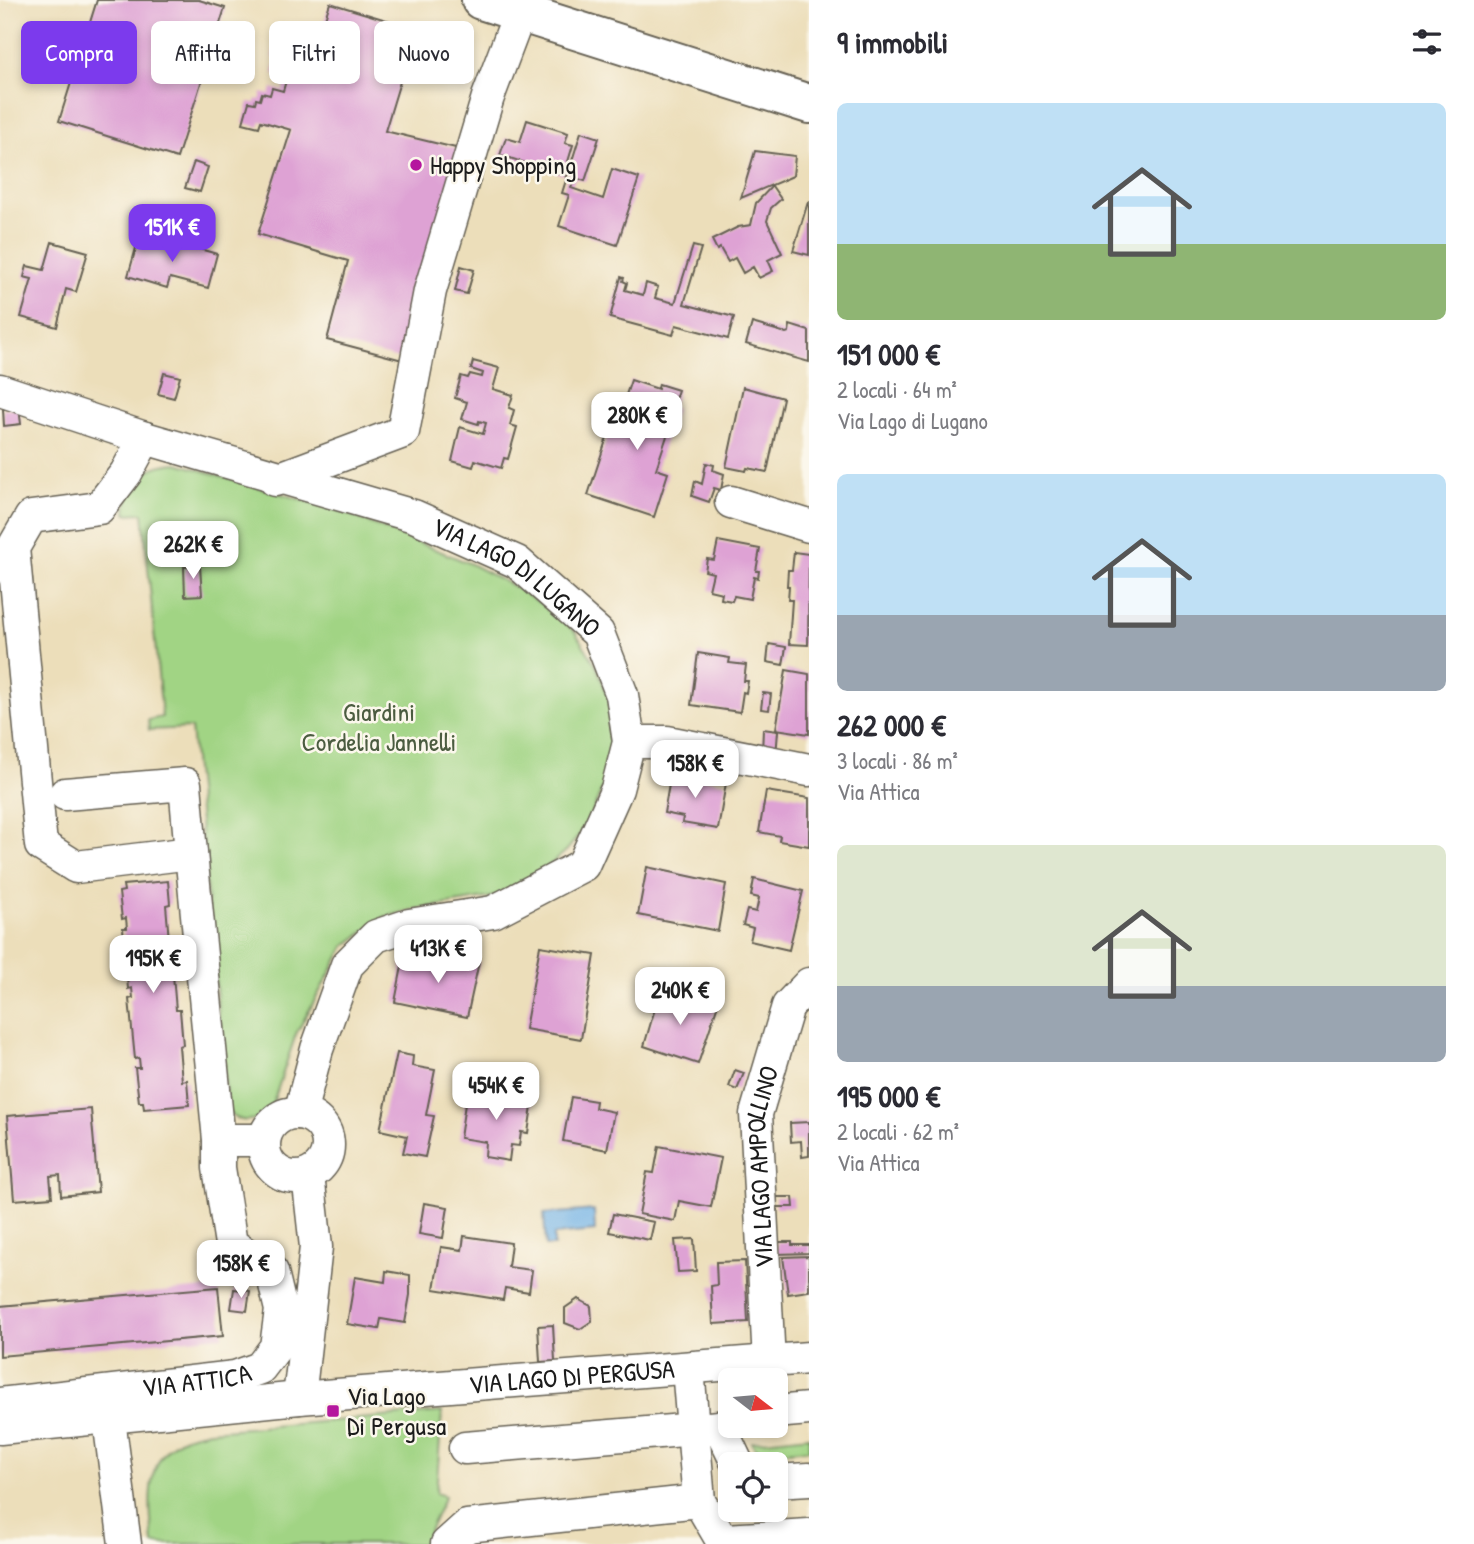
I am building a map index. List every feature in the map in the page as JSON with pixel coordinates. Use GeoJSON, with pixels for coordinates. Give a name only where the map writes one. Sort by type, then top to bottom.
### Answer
{"type":"FeatureCollection","features":[{"type":"Feature","properties":{"kind":"main road"},"geometry":{"type":"LineString","coordinates":[[481,0],[809,104]]}},
{"type":"Feature","properties":{"kind":"street"},"geometry":{"type":"LineString","coordinates":[[271,482],[403,432],[430,291],[488,97],[520,12]]}},
{"type":"Feature","properties":{"kind":"street","name":"VIA LAGO DI LUGANO"},"geometry":{"type":"LineString","coordinates":[[0,390],[271,482],[414,516],[517,562],[598,633],[622,695],[629,742],[617,789],[583,866],[493,912],[409,925],[376,936],[346,965],[317,1049],[300,1112]]}},
{"type":"Feature","properties":{"kind":"street"},"geometry":{"type":"LineString","coordinates":[[145,438],[126,472],[99,508],[31,517],[13,548],[41,845],[76,867],[191,853]]}},
{"type":"Feature","properties":{"kind":"street"},"geometry":{"type":"LineString","coordinates":[[731,502],[809,526]]}},
{"type":"Feature","properties":{"kind":"street"},"geometry":{"type":"LineString","coordinates":[[629,742],[667,741],[809,769]]}},
{"type":"Feature","properties":{"kind":"street","name":"VIA ATTICA"},"geometry":{"type":"LineString","coordinates":[[0,1404],[235,1377],[260,1368],[276,1347],[281,1310],[272,1272],[231,1244],[219,1168],[219,1140],[185,784],[65,794]]}},
{"type":"Feature","properties":{"kind":"street","name":"VIA LAGO AMPOLLINO"},"geometry":{"type":"LineString","coordinates":[[769,1362],[755,1114],[788,1006],[809,984]]}},
{"type":"Feature","properties":{"kind":"street"},"geometry":{"type":"LineString","coordinates":[[300,1112],[319,1122],[329,1141],[324,1162],[317,1170],[297,1177],[276,1170],[265,1152],[264,1140],[273,1123],[281,1116],[300,1112]]}},
{"type":"Feature","properties":{"kind":"street"},"geometry":{"type":"LineString","coordinates":[[219,1140],[264,1140]]}},
{"type":"Feature","properties":{"kind":"street"},"geometry":{"type":"LineString","coordinates":[[299,1398],[316,1247],[308,1175]]}},
{"type":"Feature","properties":{"kind":"street","name":"VIA LAGO DI PERGUSA"},"geometry":{"type":"LineString","coordinates":[[0,1428],[299,1398],[809,1358]]}},
{"type":"Feature","properties":{"kind":"street"},"geometry":{"type":"LineString","coordinates":[[688,1368],[714,1427],[730,1452]]}},
{"type":"Feature","properties":{"kind":"street"},"geometry":{"type":"LineString","coordinates":[[788,1411],[809,1409]]}},
{"type":"Feature","properties":{"kind":"street"},"geometry":{"type":"LineString","coordinates":[[109,1419],[125,1544]]}},
{"type":"Feature","properties":{"kind":"street"},"geometry":{"type":"LineString","coordinates":[[465,1448],[714,1427]]}},
{"type":"Feature","properties":{"kind":"street"},"geometry":{"type":"LineString","coordinates":[[714,1427],[698,1486],[724,1542],[809,1535]]}},
{"type":"Feature","properties":{"kind":"street"},"geometry":{"type":"LineString","coordinates":[[788,1480],[809,1479]]}},
{"type":"Feature","properties":{"kind":"street"},"geometry":{"type":"LineString","coordinates":[[447,1544],[467,1526],[698,1486]]}},
{"type":"Feature","properties":{"kind":"green space","name":"Giardini Cordelia Jannelli"},"geometry":{"type":"Polygon","coordinates":[[[177,463],[343,512],[471,564],[515,587],[553,612],[575,632],[596,665],[610,702],[615,758],[587,825],[567,850],[543,871],[498,896],[384,917],[345,946],[296,1034],[270,1112],[249,1120],[238,1119],[228,1112],[191,728],[149,730],[148,720],[162,717],[143,513],[126,514],[127,502],[134,484],[147,471],[165,464],[177,463]]]}},
{"type":"Feature","properties":{"kind":"green space"},"geometry":{"type":"Polygon","coordinates":[[[442,1412],[436,1493],[445,1496],[423,1544],[153,1544],[150,1499],[155,1470],[170,1447],[183,1438],[210,1431],[442,1412]]]}},
{"type":"Feature","properties":{"kind":"green space"},"geometry":{"type":"Polygon","coordinates":[[[809,1436],[809,1449],[764,1452],[754,1447],[752,1442],[809,1436]]]}},
{"type":"Feature","properties":{"kind":"water"},"geometry":{"type":"Polygon","coordinates":[[[594,1210],[595,1231],[554,1235],[554,1246],[546,1246],[544,1214],[594,1210]]]}},
{"type":"Feature","properties":{"kind":"building"},"geometry":{"type":"Polygon","coordinates":[[[97,0],[199,0],[225,8],[221,21],[151,21],[151,84],[201,84],[177,158],[59,121],[71,84],[137,84],[137,21],[90,21],[97,0]]]}},
{"type":"Feature","properties":{"kind":"building"},"geometry":{"type":"Polygon","coordinates":[[[330,3],[390,21],[374,21],[374,84],[399,84],[385,131],[460,149],[410,362],[327,340],[348,261],[258,234],[291,130],[261,121],[259,127],[243,123],[249,102],[260,100],[262,93],[270,95],[272,88],[283,91],[285,84],[360,84],[360,21],[324,21],[330,3]]]}},
{"type":"Feature","properties":{"kind":"building"},"geometry":{"type":"Polygon","coordinates":[[[527,120],[568,133],[565,143],[573,145],[564,175],[500,155],[506,138],[520,142],[527,120]]]}},
{"type":"Feature","properties":{"kind":"building"},"geometry":{"type":"Polygon","coordinates":[[[581,132],[599,138],[585,181],[575,178],[571,188],[603,199],[612,169],[639,178],[617,245],[559,226],[569,195],[562,193],[581,132]]]}},
{"type":"Feature","properties":{"kind":"building"},"geometry":{"type":"Polygon","coordinates":[[[755,151],[795,156],[793,176],[741,198],[755,151]]]}},
{"type":"Feature","properties":{"kind":"building"},"geometry":{"type":"Polygon","coordinates":[[[194,162],[208,167],[200,192],[185,188],[194,162]]]}},
{"type":"Feature","properties":{"kind":"building"},"geometry":{"type":"Polygon","coordinates":[[[772,186],[781,199],[771,208],[767,221],[782,253],[768,260],[773,271],[759,278],[753,267],[743,273],[735,258],[728,262],[712,240],[738,227],[751,225],[756,203],[772,186]]]}},
{"type":"Feature","properties":{"kind":"building"},"geometry":{"type":"Polygon","coordinates":[[[809,202],[809,255],[793,251],[809,202]]]}},
{"type":"Feature","properties":{"kind":"building"},"geometry":{"type":"Polygon","coordinates":[[[171,231],[181,235],[179,243],[217,254],[208,288],[170,278],[167,288],[128,276],[138,241],[166,249],[171,231]]]}},
{"type":"Feature","properties":{"kind":"building"},"geometry":{"type":"Polygon","coordinates":[[[52,242],[88,252],[76,292],[66,289],[57,327],[21,317],[32,279],[24,277],[27,266],[44,270],[52,242]]]}},
{"type":"Feature","properties":{"kind":"building"},"geometry":{"type":"Polygon","coordinates":[[[693,246],[701,248],[684,304],[734,317],[728,339],[676,325],[673,335],[610,318],[621,277],[627,283],[625,290],[643,295],[646,283],[658,287],[655,298],[675,303],[693,246]]]}},
{"type":"Feature","properties":{"kind":"building"},"geometry":{"type":"Polygon","coordinates":[[[461,266],[474,270],[467,294],[455,291],[461,266]]]}},
{"type":"Feature","properties":{"kind":"building"},"geometry":{"type":"Polygon","coordinates":[[[752,323],[786,333],[789,332],[790,325],[809,331],[809,362],[746,344],[752,323]]]}},
{"type":"Feature","properties":{"kind":"building"},"geometry":{"type":"Polygon","coordinates":[[[473,361],[499,368],[493,389],[513,395],[509,408],[514,410],[510,425],[517,427],[508,459],[504,458],[501,468],[475,460],[473,467],[452,461],[460,427],[483,434],[486,423],[479,421],[478,424],[462,419],[467,402],[455,398],[461,376],[468,378],[470,374],[482,377],[483,373],[471,369],[473,361]]]}},
{"type":"Feature","properties":{"kind":"building"},"geometry":{"type":"Polygon","coordinates":[[[164,373],[180,377],[174,398],[158,394],[164,373]]]}},
{"type":"Feature","properties":{"kind":"building"},"geometry":{"type":"Polygon","coordinates":[[[631,380],[658,389],[659,384],[678,390],[672,408],[676,409],[656,469],[668,473],[654,517],[588,495],[612,422],[630,428],[631,422],[636,424],[641,407],[624,401],[631,380]]]}},
{"type":"Feature","properties":{"kind":"building"},"geometry":{"type":"Polygon","coordinates":[[[743,387],[783,398],[767,472],[726,467],[743,387]]]}},
{"type":"Feature","properties":{"kind":"building"},"geometry":{"type":"Polygon","coordinates":[[[19,408],[21,424],[4,426],[3,409],[19,408]]]}},
{"type":"Feature","properties":{"kind":"building"},"geometry":{"type":"Polygon","coordinates":[[[706,463],[714,465],[713,470],[724,474],[721,490],[714,488],[709,502],[692,496],[695,481],[702,484],[706,463]]]}},
{"type":"Feature","properties":{"kind":"building"},"geometry":{"type":"Polygon","coordinates":[[[718,541],[760,549],[756,571],[759,571],[758,578],[754,577],[750,599],[734,596],[732,601],[721,599],[722,593],[709,590],[713,573],[705,571],[707,559],[714,560],[718,541]]]}},
{"type":"Feature","properties":{"kind":"building"},"geometry":{"type":"Polygon","coordinates":[[[794,552],[809,554],[808,645],[789,644],[792,600],[788,600],[787,586],[788,570],[792,570],[794,552]]]}},
{"type":"Feature","properties":{"kind":"building"},"geometry":{"type":"Polygon","coordinates":[[[200,566],[202,595],[185,596],[184,567],[200,566]]]}},
{"type":"Feature","properties":{"kind":"building"},"geometry":{"type":"Polygon","coordinates":[[[769,644],[786,647],[783,665],[767,662],[769,644]]]}},
{"type":"Feature","properties":{"kind":"building"},"geometry":{"type":"Polygon","coordinates":[[[698,653],[730,658],[729,663],[746,665],[744,681],[748,681],[740,712],[691,705],[698,653]]]}},
{"type":"Feature","properties":{"kind":"building"},"geometry":{"type":"Polygon","coordinates":[[[786,670],[809,674],[809,734],[776,729],[786,670]]]}},
{"type":"Feature","properties":{"kind":"building"},"geometry":{"type":"Polygon","coordinates":[[[763,693],[771,694],[769,710],[761,709],[763,693]]]}},
{"type":"Feature","properties":{"kind":"building"},"geometry":{"type":"Polygon","coordinates":[[[763,729],[778,731],[776,756],[762,753],[763,729]]]}},
{"type":"Feature","properties":{"kind":"building"},"geometry":{"type":"Polygon","coordinates":[[[671,773],[726,783],[718,829],[682,823],[683,817],[664,813],[671,773]]]}},
{"type":"Feature","properties":{"kind":"building"},"geometry":{"type":"Polygon","coordinates":[[[766,791],[809,798],[809,846],[779,841],[780,836],[759,832],[766,791]]]}},
{"type":"Feature","properties":{"kind":"building"},"geometry":{"type":"Polygon","coordinates":[[[647,867],[726,884],[718,931],[638,915],[647,867]]]}},
{"type":"Feature","properties":{"kind":"building"},"geometry":{"type":"Polygon","coordinates":[[[754,879],[803,891],[789,950],[750,941],[753,928],[743,925],[747,910],[756,912],[759,898],[751,896],[754,879]]]}},
{"type":"Feature","properties":{"kind":"building"},"geometry":{"type":"Polygon","coordinates":[[[168,881],[170,904],[166,905],[169,940],[174,940],[176,1010],[180,1010],[183,1045],[179,1046],[182,1081],[187,1080],[189,1105],[144,1109],[143,1102],[139,1102],[135,1068],[140,1068],[139,1058],[135,1059],[129,999],[133,998],[132,988],[128,989],[123,928],[127,928],[126,918],[122,919],[119,892],[124,891],[123,885],[168,881]]]}},
{"type":"Feature","properties":{"kind":"building"},"geometry":{"type":"Polygon","coordinates":[[[540,946],[595,955],[581,1039],[525,1029],[540,946]]]}},
{"type":"Feature","properties":{"kind":"building"},"geometry":{"type":"Polygon","coordinates":[[[447,955],[479,962],[467,1017],[395,1002],[404,956],[445,965],[447,955]]]}},
{"type":"Feature","properties":{"kind":"building"},"geometry":{"type":"Polygon","coordinates":[[[661,988],[680,994],[678,1001],[697,1008],[700,999],[718,1004],[698,1064],[644,1046],[661,988]]]}},
{"type":"Feature","properties":{"kind":"building"},"geometry":{"type":"Polygon","coordinates":[[[397,1053],[413,1056],[412,1066],[435,1070],[426,1115],[434,1116],[425,1157],[403,1153],[407,1136],[380,1130],[397,1053]]]}},
{"type":"Feature","properties":{"kind":"building"},"geometry":{"type":"Polygon","coordinates":[[[735,1070],[744,1073],[737,1090],[729,1087],[735,1070]]]}},
{"type":"Feature","properties":{"kind":"building"},"geometry":{"type":"Polygon","coordinates":[[[467,1090],[533,1099],[528,1133],[521,1132],[519,1146],[511,1145],[509,1161],[485,1157],[486,1142],[460,1138],[467,1090]]]}},
{"type":"Feature","properties":{"kind":"building"},"geometry":{"type":"Polygon","coordinates":[[[571,1097],[596,1101],[595,1108],[614,1112],[607,1150],[563,1141],[571,1097]]]}},
{"type":"Feature","properties":{"kind":"building"},"geometry":{"type":"Polygon","coordinates":[[[91,1109],[98,1192],[61,1196],[60,1175],[50,1176],[52,1197],[14,1200],[7,1116],[91,1109]]]}},
{"type":"Feature","properties":{"kind":"building"},"geometry":{"type":"Polygon","coordinates":[[[809,1122],[809,1156],[802,1157],[801,1141],[791,1142],[790,1123],[809,1122]]]}},
{"type":"Feature","properties":{"kind":"building"},"geometry":{"type":"Polygon","coordinates":[[[659,1146],[721,1158],[711,1207],[679,1201],[675,1221],[639,1214],[647,1172],[654,1173],[659,1146]]]}},
{"type":"Feature","properties":{"kind":"building"},"geometry":{"type":"Polygon","coordinates":[[[775,1197],[793,1197],[794,1207],[776,1207],[775,1197]]]}},
{"type":"Feature","properties":{"kind":"building"},"geometry":{"type":"Polygon","coordinates":[[[424,1203],[448,1207],[443,1238],[419,1234],[424,1203]]]}},
{"type":"Feature","properties":{"kind":"building"},"geometry":{"type":"Polygon","coordinates":[[[613,1214],[654,1222],[650,1240],[609,1232],[613,1214]]]}},
{"type":"Feature","properties":{"kind":"building"},"geometry":{"type":"Polygon","coordinates":[[[464,1236],[511,1243],[508,1267],[532,1270],[529,1292],[505,1288],[503,1300],[434,1289],[441,1247],[462,1250],[464,1236]]]}},
{"type":"Feature","properties":{"kind":"building"},"geometry":{"type":"Polygon","coordinates":[[[694,1239],[696,1271],[678,1272],[675,1240],[694,1239]]]}},
{"type":"Feature","properties":{"kind":"building"},"geometry":{"type":"Polygon","coordinates":[[[777,1242],[809,1245],[809,1253],[777,1254],[777,1242]]]}},
{"type":"Feature","properties":{"kind":"building"},"geometry":{"type":"Polygon","coordinates":[[[809,1256],[809,1291],[788,1294],[783,1257],[809,1256]]]}},
{"type":"Feature","properties":{"kind":"building"},"geometry":{"type":"Polygon","coordinates":[[[745,1261],[748,1322],[713,1324],[711,1286],[717,1285],[716,1262],[745,1261]]]}},
{"type":"Feature","properties":{"kind":"building"},"geometry":{"type":"Polygon","coordinates":[[[386,1271],[410,1275],[405,1323],[381,1319],[379,1329],[347,1324],[355,1277],[385,1282],[386,1271]]]}},
{"type":"Feature","properties":{"kind":"building"},"geometry":{"type":"Polygon","coordinates":[[[218,1287],[223,1336],[0,1356],[0,1306],[218,1287]]]}},
{"type":"Feature","properties":{"kind":"building"},"geometry":{"type":"Polygon","coordinates":[[[234,1289],[250,1291],[247,1311],[231,1309],[234,1289]]]}},
{"type":"Feature","properties":{"kind":"building"},"geometry":{"type":"Polygon","coordinates":[[[578,1299],[591,1306],[592,1321],[580,1329],[565,1323],[565,1308],[578,1299]]]}},
{"type":"Feature","properties":{"kind":"building"},"geometry":{"type":"Polygon","coordinates":[[[553,1325],[555,1361],[540,1362],[538,1326],[553,1325]]]}},
{"type":"Feature","properties":{"kind":"place","name":"Happy Shopping"},"geometry":{"type":"Point","coordinates":[416,165]}},
{"type":"Feature","properties":{"kind":"place","name":"Via Lago Di Pergusa"},"geometry":{"type":"Point","coordinates":[333,1411]}}]}
